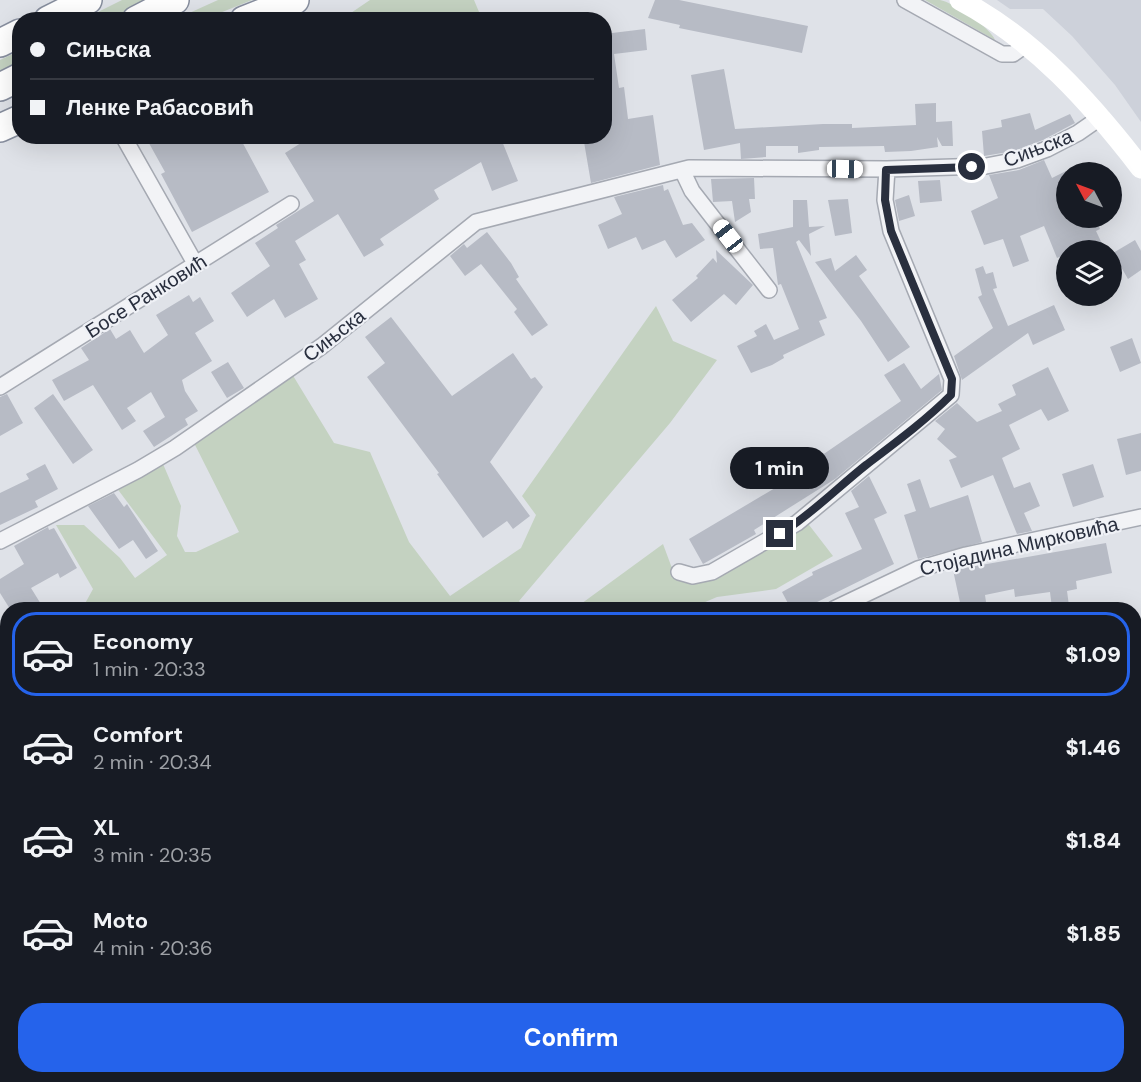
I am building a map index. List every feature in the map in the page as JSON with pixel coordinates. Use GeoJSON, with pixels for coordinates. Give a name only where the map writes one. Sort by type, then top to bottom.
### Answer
{"type":"FeatureCollection","features":[{"type":"Feature","properties":{"kind":"highway"},"geometry":{"type":"LineString","coordinates":[[64,12],[88,0]]}},
{"type":"Feature","properties":{"kind":"highway"},"geometry":{"type":"LineString","coordinates":[[152,12],[175,0]]}},
{"type":"Feature","properties":{"kind":"highway"},"geometry":{"type":"LineString","coordinates":[[264,12],[295,0]]}},
{"type":"Feature","properties":{"kind":"street"},"geometry":{"type":"LineString","coordinates":[[905,0],[1002,54],[1012,54],[1028,44]]}},
{"type":"Feature","properties":{"kind":"street"},"geometry":{"type":"LineString","coordinates":[[960,0],[993,19],[1028,44],[1101,117],[1141,168]]}},
{"type":"Feature","properties":{"kind":"street","name":"Сињска"},"geometry":{"type":"LineString","coordinates":[[0,542],[138,470],[175,448],[214,418],[322,346],[476,222],[682,170],[710,167],[886,170],[986,166],[1017,160],[1067,140],[1101,117]]}},
{"type":"Feature","properties":{"kind":"street"},"geometry":{"type":"LineString","coordinates":[[128,144],[196,265]]}},
{"type":"Feature","properties":{"kind":"street"},"geometry":{"type":"LineString","coordinates":[[682,170],[692,191],[769,290]]}},
{"type":"Feature","properties":{"kind":"street"},"geometry":{"type":"LineString","coordinates":[[679,572],[693,576],[712,572],[797,523],[867,464],[888,450],[951,395],[952,379],[888,224],[885,200],[886,170]]}},
{"type":"Feature","properties":{"kind":"street","name":"Босе Ранковић"},"geometry":{"type":"LineString","coordinates":[[0,387],[291,204]]}},
{"type":"Feature","properties":{"kind":"street","name":"Стојадина Мирковића"},"geometry":{"type":"LineString","coordinates":[[849,602],[918,569],[966,555],[1141,517]]}},
{"type":"Feature","properties":{"kind":"shaded area"},"geometry":{"type":"Polygon","coordinates":[[[997,0],[1141,0],[1141,122],[1115,85],[1072,36],[1043,9],[1010,9],[997,0]]]}},
{"type":"Feature","properties":{"kind":"green space"},"geometry":{"type":"Polygon","coordinates":[[[122,0],[161,0],[134,12],[98,12],[122,0]]]}},
{"type":"Feature","properties":{"kind":"green space"},"geometry":{"type":"Polygon","coordinates":[[[218,0],[252,0],[222,12],[191,12],[218,0]]]}},
{"type":"Feature","properties":{"kind":"green space"},"geometry":{"type":"Polygon","coordinates":[[[370,0],[474,0],[479,12],[352,12],[370,0]]]}},
{"type":"Feature","properties":{"kind":"green space"},"geometry":{"type":"Polygon","coordinates":[[[925,0],[940,0],[954,5],[987,29],[995,40],[925,0]]]}},
{"type":"Feature","properties":{"kind":"green space"},"geometry":{"type":"Polygon","coordinates":[[[12,54],[12,73],[0,79],[0,60],[12,54]]]}},
{"type":"Feature","properties":{"kind":"green space"},"geometry":{"type":"Polygon","coordinates":[[[656,306],[673,341],[717,360],[670,423],[520,602],[86,602],[93,589],[56,525],[84,525],[120,558],[135,578],[167,555],[113,483],[160,457],[181,506],[177,536],[185,552],[196,552],[239,532],[190,435],[289,369],[334,443],[370,452],[409,542],[450,596],[521,548],[536,515],[522,496],[656,306]]]}},
{"type":"Feature","properties":{"kind":"green space"},"geometry":{"type":"Polygon","coordinates":[[[806,521],[833,556],[776,589],[717,597],[705,602],[584,602],[663,544],[676,579],[703,576],[806,521]]]}},
{"type":"Feature","properties":{"kind":"building"},"geometry":{"type":"Polygon","coordinates":[[[655,0],[679,0],[808,26],[802,53],[679,28],[680,25],[648,18],[655,0]]]}},
{"type":"Feature","properties":{"kind":"building"},"geometry":{"type":"Polygon","coordinates":[[[645,29],[647,50],[614,54],[619,88],[624,87],[628,119],[653,115],[660,165],[591,183],[584,144],[612,144],[612,33],[645,29]]]}},
{"type":"Feature","properties":{"kind":"building"},"geometry":{"type":"Polygon","coordinates":[[[724,69],[735,129],[823,124],[852,124],[852,128],[916,125],[915,104],[936,103],[936,122],[952,121],[953,146],[942,146],[937,137],[938,147],[911,151],[885,152],[884,146],[819,147],[819,150],[798,153],[798,146],[766,146],[766,157],[741,159],[740,143],[704,150],[691,75],[724,69]]]}},
{"type":"Feature","properties":{"kind":"building"},"geometry":{"type":"Polygon","coordinates":[[[1030,113],[1035,130],[1070,114],[1075,123],[1043,140],[1014,151],[984,156],[982,131],[1002,127],[1001,120],[1030,113]]]}},
{"type":"Feature","properties":{"kind":"building"},"geometry":{"type":"Polygon","coordinates":[[[149,144],[243,144],[269,192],[192,232],[161,174],[165,172],[149,144]]]}},
{"type":"Feature","properties":{"kind":"building"},"geometry":{"type":"Polygon","coordinates":[[[299,144],[503,144],[518,181],[492,191],[481,162],[434,190],[439,199],[380,239],[384,245],[364,257],[338,214],[295,241],[306,260],[299,264],[318,299],[285,318],[274,299],[247,317],[231,293],[270,266],[255,243],[278,228],[276,225],[314,201],[285,153],[299,144]]]}},
{"type":"Feature","properties":{"kind":"building"},"geometry":{"type":"Polygon","coordinates":[[[1044,160],[1052,178],[1056,176],[1056,228],[1100,228],[1096,231],[1100,240],[1056,240],[1056,256],[1044,226],[1020,236],[1029,261],[1013,267],[1003,239],[984,245],[971,211],[998,198],[989,175],[1019,170],[1044,160]]]}},
{"type":"Feature","properties":{"kind":"building"},"geometry":{"type":"Polygon","coordinates":[[[754,178],[755,199],[749,199],[751,212],[735,222],[732,201],[713,202],[711,179],[754,178]]]}},
{"type":"Feature","properties":{"kind":"building"},"geometry":{"type":"Polygon","coordinates":[[[940,180],[942,201],[920,203],[918,181],[940,180]]]}},
{"type":"Feature","properties":{"kind":"building"},"geometry":{"type":"Polygon","coordinates":[[[663,185],[664,191],[668,189],[683,225],[692,223],[705,240],[676,258],[665,240],[642,250],[636,237],[608,249],[598,225],[622,214],[614,197],[663,185]]]}},
{"type":"Feature","properties":{"kind":"building"},"geometry":{"type":"Polygon","coordinates":[[[909,195],[915,216],[899,221],[895,200],[909,195]]]}},
{"type":"Feature","properties":{"kind":"building"},"geometry":{"type":"Polygon","coordinates":[[[848,199],[852,233],[835,236],[828,200],[848,199]]]}},
{"type":"Feature","properties":{"kind":"building"},"geometry":{"type":"Polygon","coordinates":[[[793,200],[807,200],[809,227],[825,226],[809,234],[811,256],[799,240],[796,242],[827,318],[819,321],[825,335],[783,355],[784,358],[772,365],[751,373],[737,346],[757,336],[754,331],[766,324],[774,340],[799,329],[781,284],[778,285],[773,248],[760,249],[758,234],[793,227],[793,200]]]}},
{"type":"Feature","properties":{"kind":"building"},"geometry":{"type":"Polygon","coordinates":[[[487,232],[511,263],[519,277],[516,279],[548,325],[532,336],[514,312],[517,309],[481,264],[465,276],[450,256],[464,244],[467,248],[487,232]]]}},
{"type":"Feature","properties":{"kind":"building"},"geometry":{"type":"Polygon","coordinates":[[[1135,240],[1141,251],[1141,270],[1128,279],[1122,269],[1122,248],[1135,240]]]}},
{"type":"Feature","properties":{"kind":"building"},"geometry":{"type":"Polygon","coordinates":[[[716,250],[753,285],[736,305],[724,294],[691,322],[672,300],[698,278],[696,276],[713,258],[717,263],[716,250]]]}},
{"type":"Feature","properties":{"kind":"building"},"geometry":{"type":"Polygon","coordinates":[[[856,255],[867,270],[859,276],[910,347],[888,362],[861,321],[815,262],[831,258],[835,271],[856,255]]]}},
{"type":"Feature","properties":{"kind":"building"},"geometry":{"type":"Polygon","coordinates":[[[983,266],[986,274],[993,272],[997,288],[993,289],[1008,326],[1054,305],[1065,330],[1033,345],[1028,333],[962,380],[954,356],[993,328],[978,297],[982,295],[975,269],[983,266]]]}},
{"type":"Feature","properties":{"kind":"building"},"geometry":{"type":"Polygon","coordinates":[[[189,295],[193,302],[200,297],[214,321],[195,333],[212,361],[182,380],[185,391],[198,411],[185,419],[188,425],[154,447],[143,431],[165,417],[151,392],[127,408],[136,421],[122,430],[93,385],[64,401],[52,380],[89,360],[81,348],[110,329],[116,339],[130,330],[144,353],[168,335],[156,315],[189,295]]]}},
{"type":"Feature","properties":{"kind":"building"},"geometry":{"type":"Polygon","coordinates":[[[391,317],[452,396],[513,353],[531,379],[535,377],[543,387],[490,462],[530,516],[513,529],[507,521],[483,538],[437,474],[439,473],[367,377],[385,363],[365,337],[391,317]]]}},
{"type":"Feature","properties":{"kind":"building"},"geometry":{"type":"Polygon","coordinates":[[[1132,338],[1141,363],[1120,372],[1110,347],[1132,338]]]}},
{"type":"Feature","properties":{"kind":"building"},"geometry":{"type":"Polygon","coordinates":[[[228,362],[244,388],[227,398],[211,372],[228,362]]]}},
{"type":"Feature","properties":{"kind":"building"},"geometry":{"type":"Polygon","coordinates":[[[904,363],[921,389],[939,374],[942,390],[835,479],[754,530],[756,534],[703,564],[689,539],[797,475],[796,473],[901,401],[884,375],[904,363]]]}},
{"type":"Feature","properties":{"kind":"building"},"geometry":{"type":"Polygon","coordinates":[[[1048,367],[1069,411],[1048,421],[1041,409],[1009,425],[1020,449],[1002,458],[1014,488],[1030,482],[1040,506],[1024,513],[1032,531],[1017,534],[993,475],[961,488],[949,460],[957,457],[937,439],[945,429],[935,421],[957,403],[977,422],[1002,411],[998,404],[1016,395],[1012,385],[1048,367]]]}},
{"type":"Feature","properties":{"kind":"building"},"geometry":{"type":"Polygon","coordinates":[[[7,394],[23,423],[0,436],[0,397],[7,394]]]}},
{"type":"Feature","properties":{"kind":"building"},"geometry":{"type":"Polygon","coordinates":[[[53,394],[93,450],[73,464],[34,408],[53,394]]]}},
{"type":"Feature","properties":{"kind":"building"},"geometry":{"type":"Polygon","coordinates":[[[1141,433],[1141,471],[1126,475],[1117,439],[1141,433]]]}},
{"type":"Feature","properties":{"kind":"building"},"geometry":{"type":"Polygon","coordinates":[[[45,464],[58,489],[35,501],[38,507],[0,525],[0,493],[29,479],[26,474],[45,464]]]}},
{"type":"Feature","properties":{"kind":"building"},"geometry":{"type":"Polygon","coordinates":[[[1093,464],[1104,497],[1073,507],[1062,474],[1093,464]]]}},
{"type":"Feature","properties":{"kind":"building"},"geometry":{"type":"Polygon","coordinates":[[[869,476],[887,513],[874,519],[894,564],[817,602],[787,602],[782,592],[813,575],[812,572],[862,549],[845,513],[859,507],[851,491],[869,476]]]}},
{"type":"Feature","properties":{"kind":"building"},"geometry":{"type":"Polygon","coordinates":[[[920,479],[930,508],[968,495],[982,542],[918,559],[904,515],[916,511],[907,484],[920,479]]]}},
{"type":"Feature","properties":{"kind":"building"},"geometry":{"type":"Polygon","coordinates":[[[114,493],[124,507],[127,504],[158,551],[146,559],[133,540],[119,549],[88,506],[114,493]]]}},
{"type":"Feature","properties":{"kind":"building"},"geometry":{"type":"Polygon","coordinates":[[[48,527],[49,530],[54,528],[77,568],[60,578],[58,573],[31,588],[40,602],[6,602],[0,593],[0,579],[24,564],[14,546],[48,527]]]}},
{"type":"Feature","properties":{"kind":"building"},"geometry":{"type":"Polygon","coordinates":[[[1106,543],[1112,573],[1076,581],[1077,589],[1067,591],[1068,602],[1051,602],[1050,592],[1015,597],[1014,589],[985,595],[986,602],[960,602],[953,570],[1106,543]]]}},
{"type":"Feature","properties":{"kind":"route"},"geometry":{"type":"LineString","coordinates":[[780,534],[821,504],[867,464],[881,456],[951,395],[954,384],[886,216],[886,170],[972,167]]}}]}
